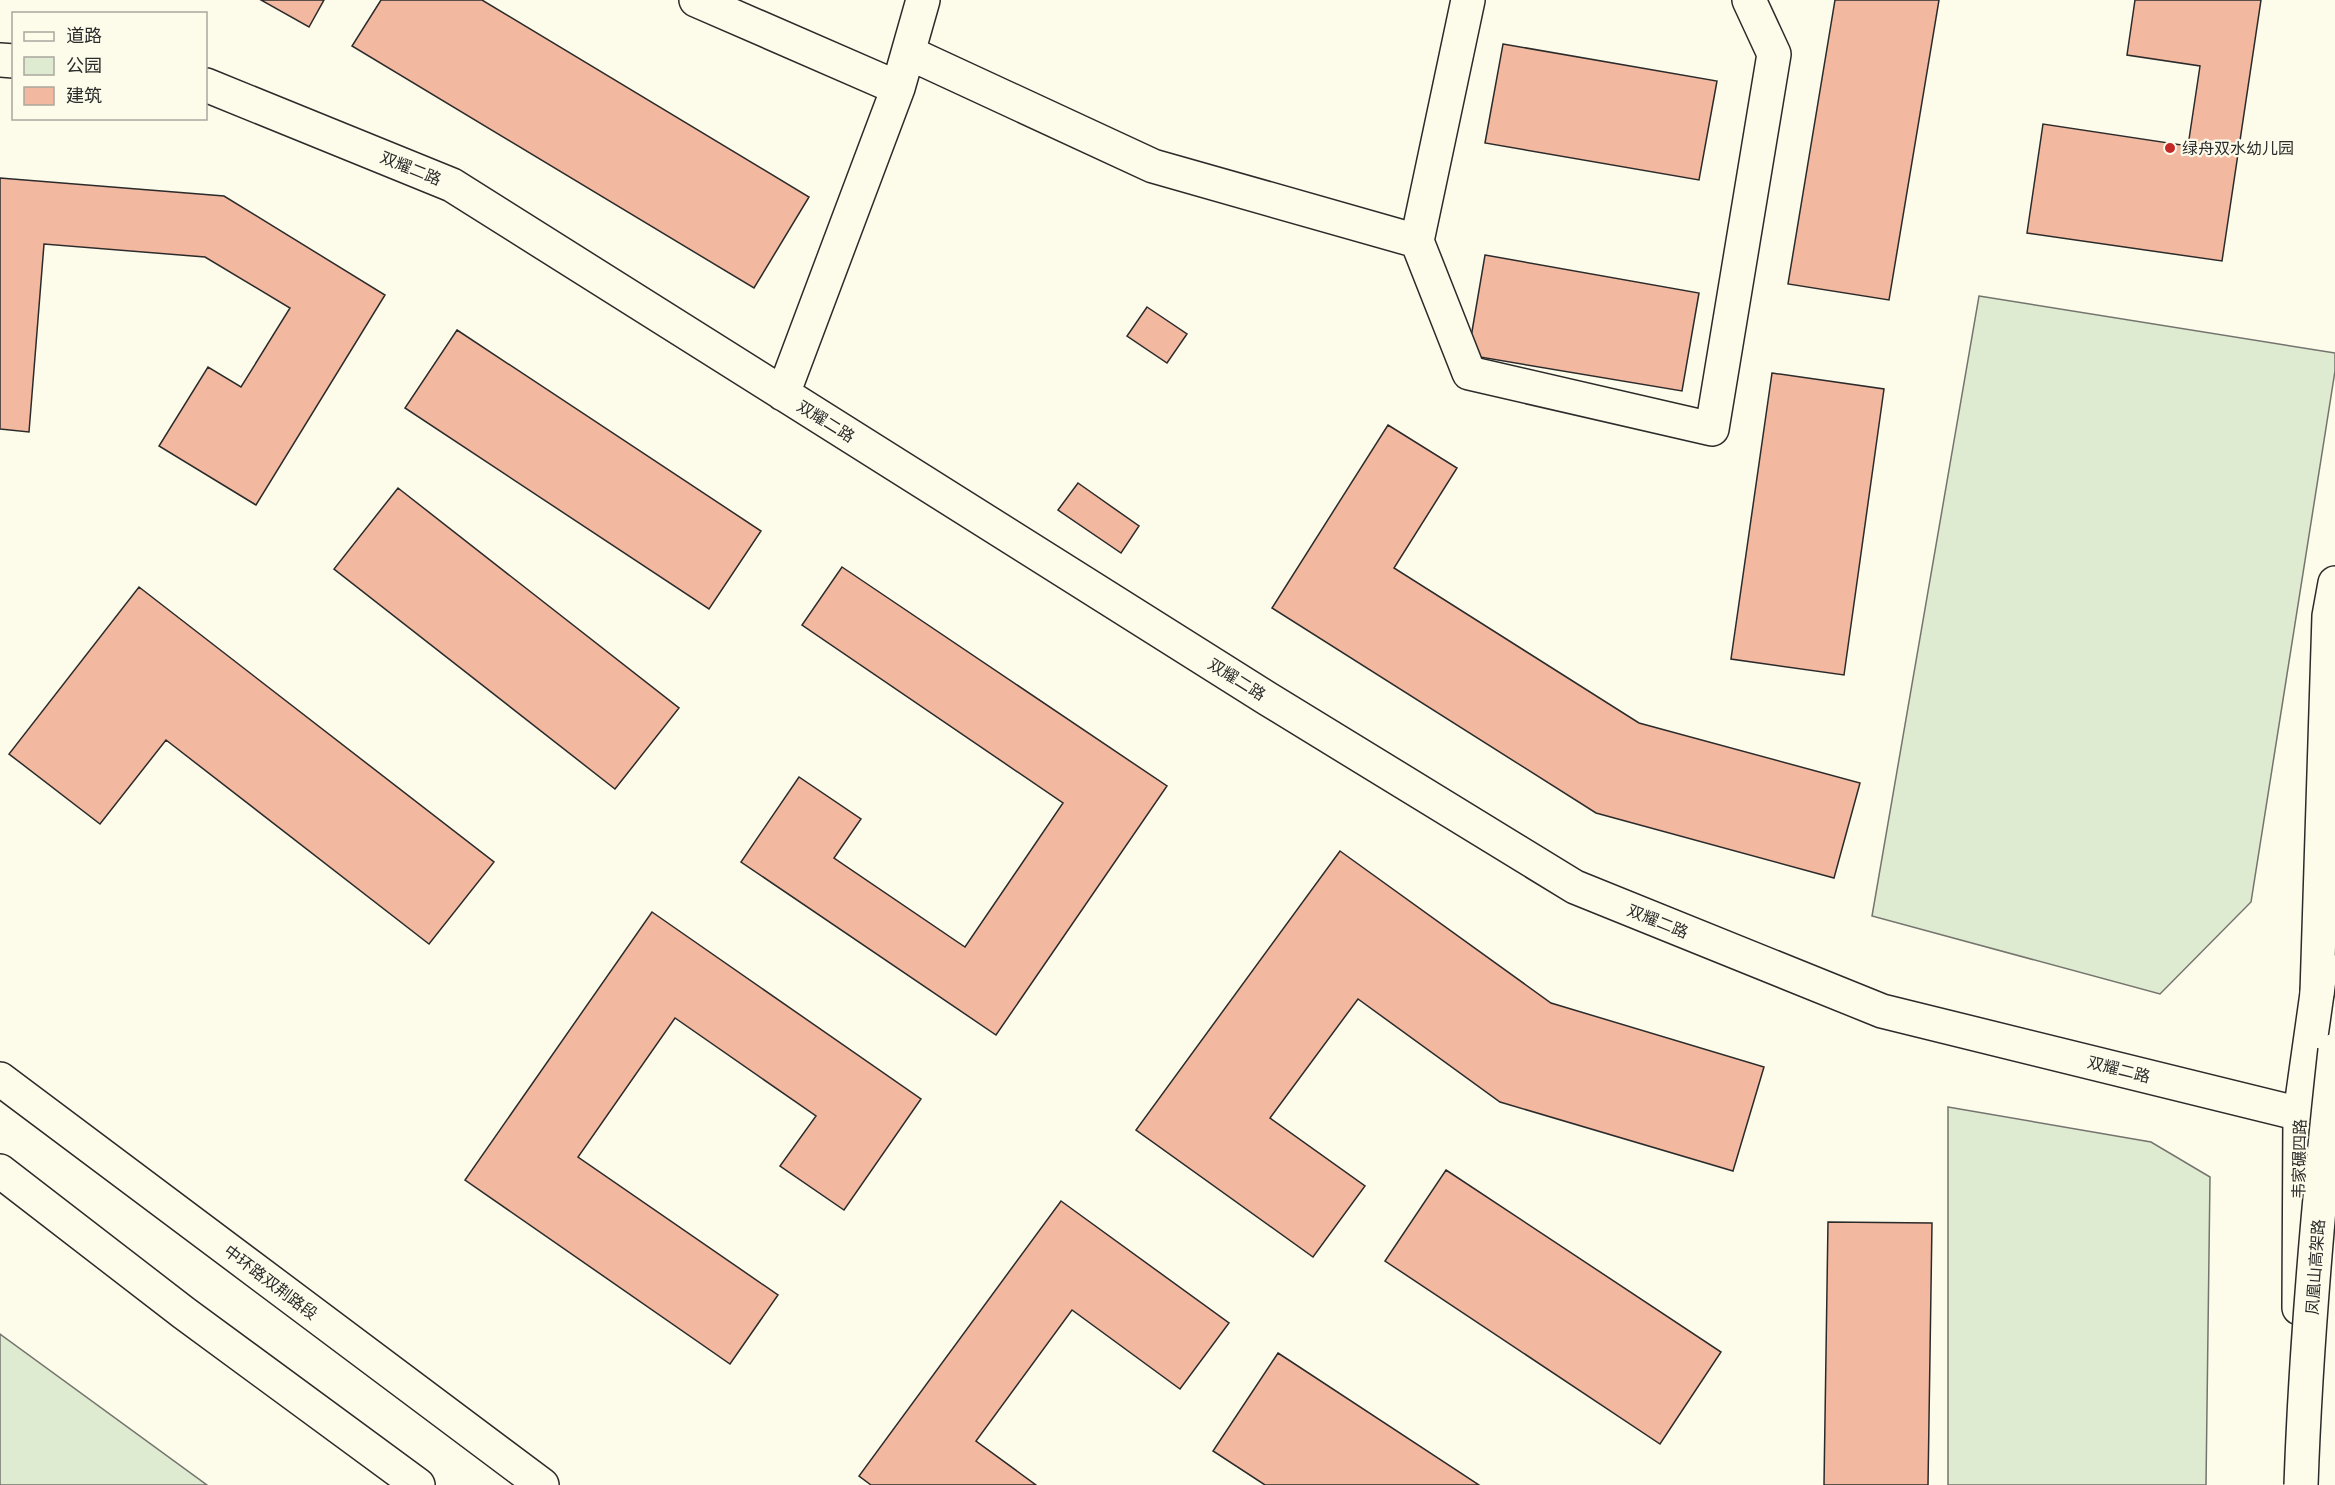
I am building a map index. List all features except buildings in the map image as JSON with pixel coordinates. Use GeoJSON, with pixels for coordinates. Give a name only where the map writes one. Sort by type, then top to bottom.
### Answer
{"type":"FeatureCollection","features":[{"type":"Feature","properties":{"kind":"main road"},"geometry":{"type":"LineString","coordinates":[[696,0],[898,88]]}},
{"type":"Feature","properties":{"kind":"main road"},"geometry":{"type":"LineString","coordinates":[[783,394],[898,88],[923,0]]}},
{"type":"Feature","properties":{"kind":"main road"},"geometry":{"type":"LineString","coordinates":[[1468,0],[1417,241],[1469,373],[1712,429],[1774,54],[1749,0]]}},
{"type":"Feature","properties":{"kind":"main road"},"geometry":{"type":"LineString","coordinates":[[909,53],[1153,166],[1417,241]]}},
{"type":"Feature","properties":{"kind":"main road","name":"双耀二路"},"geometry":{"type":"LineString","coordinates":[[207,85],[452,185],[1268,699],[1575,887],[1882,1011],[2300,1114],[2335,1120]]}},
{"type":"Feature","properties":{"kind":"main road"},"geometry":{"type":"LineString","coordinates":[[2317,993],[2329,616],[2335,583]]}},
{"type":"Feature","properties":{"kind":"main road","name":"韦家碾四路"},"geometry":{"type":"LineString","coordinates":[[2302,1485],[2298,1257],[2300,1114],[2335,871]]}},
{"type":"Feature","properties":{"kind":"main road","name":"凤凰山高架路"},"geometry":{"type":"LineString","coordinates":[[2302,1485],[2303,1425],[2322,1166],[2335,1050]]}},
{"type":"Feature","properties":{"kind":"main road","name":"中环路双荆路段"},"geometry":{"type":"LineString","coordinates":[[0,1079],[543,1485]]}},
{"type":"Feature","properties":{"kind":"main road"},"geometry":{"type":"LineString","coordinates":[[0,1171],[184,1313],[418,1485]]}},
{"type":"Feature","properties":{"kind":"green space"},"geometry":{"type":"Polygon","coordinates":[[[1979,296],[2335,353],[2335,371],[2251,902],[2160,994],[1872,916],[1979,296]]]}},
{"type":"Feature","properties":{"kind":"green space"},"geometry":{"type":"Polygon","coordinates":[[[1948,1107],[2151,1142],[2210,1177],[2206,1485],[1948,1485],[1948,1107]]]}},
{"type":"Feature","properties":{"kind":"green space"},"geometry":{"type":"Polygon","coordinates":[[[0,1334],[207,1485],[0,1485],[0,1334]]]}},
{"type":"Feature","properties":{"kind":"place","name":"绿舟双水幼儿园"},"geometry":{"type":"Point","coordinates":[2170,148]}}]}
